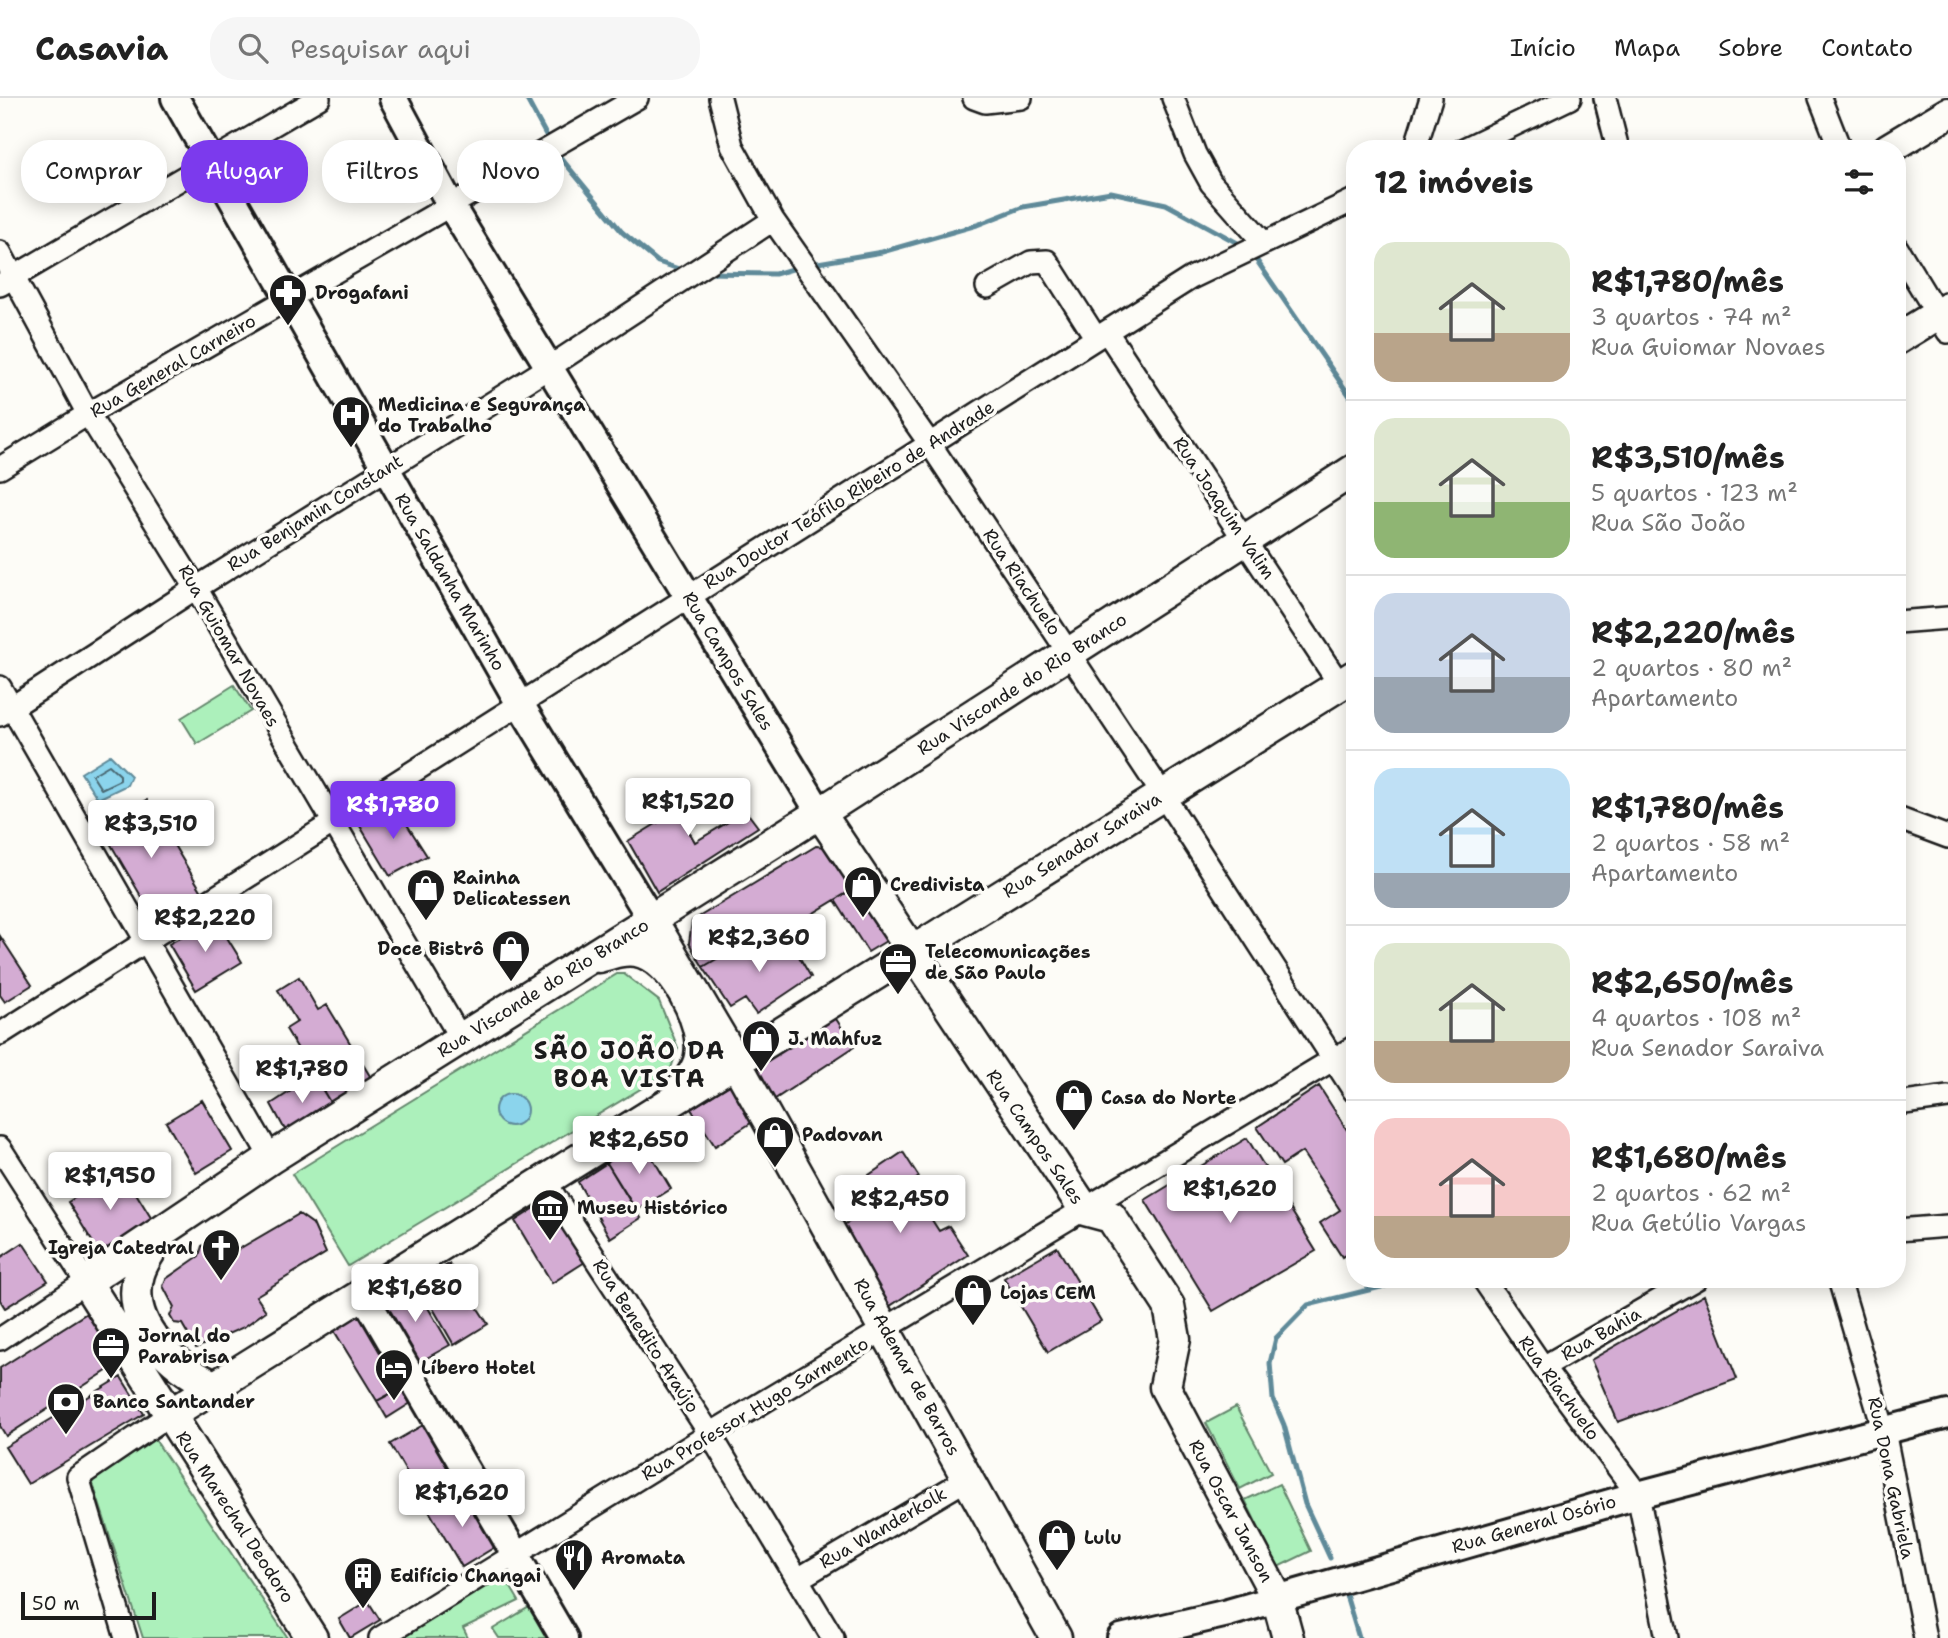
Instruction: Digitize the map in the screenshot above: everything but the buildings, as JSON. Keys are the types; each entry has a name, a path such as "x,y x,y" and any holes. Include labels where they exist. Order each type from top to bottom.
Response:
{"main road":[{"path":"1903,140 1948,113"},
{"path":"1906,335 1945,318"},
{"name":"Rua Visconde do Rio Branco","path":"93,1278 271,1157 820,813 1346,475"},
{"name":"Rua Senador Saraiva","path":"175,1411 1346,681"},
{"name":"Rua Campos Sales","path":"820,813 910,952 1085,1210"},
{"name":"Rua Saldanha Marinho","path":"651,919 735,1061"},
{"path":"585,961 622,950 639,951 666,969 690,1003 699,1028 700,1056 691,1077 674,1098"},
{"name":"Rua Ademar de Barros","path":"735,1061 1056,1638"},
{"name":"Rua Oscar Janson","path":"1085,1210 1111,1217 1169,1306 1175,1339 1165,1387 1277,1598 1288,1638"},
{"path":"164,1230 139,1274 138,1305 165,1353 180,1368 214,1386"},
{"name":"Rua Marechal Deodoro","path":"93,1278 312,1638"}],"street":[{"name":"Rua Saldanha Marinho","path":"175,98 201,140"},
{"path":"249,140 319,98"},
{"name":"Rua Campos Sales","path":"393,98 451,206 820,813"},
{"name":"Rua General Carneiro","path":"0,468 88,414 637,98"},
{"name":"Rua Riachuelo","path":"720,98 732,145 773,220 930,444 1070,653 1346,1079"},
{"path":"974,98 985,102 1021,98"},
{"path":"1173,98 1195,154 1253,248"},
{"path":"1418,140 1431,98"},
{"path":"1483,140 1570,98"},
{"path":"1605,98 1616,140"},
{"path":"1820,98 1836,140"},
{"path":"7,280 181,180"},
{"name":"Rua Saldanha Marinho","path":"236,203 288,301 520,704 651,919"},
{"name":"Rua Doutor Teófilo Ribeiro de Andrade","path":"0,1034 1191,278 1346,204"},
{"name":"Rua Benjamin Constant","path":"6,711 385,468 548,368 773,220"},
{"name":"Rua Guiomar Novaes","path":"0,252 7,280 196,588 461,1039"},
{"name":"Rua Joaquim Valim","path":"987,287 1031,262 1047,261 1346,679"},
{"path":"1906,261 1945,318"},
{"path":"1906,621 1948,618"},
{"path":"0,687 6,711 271,1157"},
{"path":"1906,821 1948,837"},
{"name":"Rua Professor Hugo Sarmento","path":"380,1638 710,1434 1346,1053"},
{"path":"1906,1103 1948,1097"},
{"name":"Rua Marechal Deodoro","path":"0,1148 93,1278"},
{"name":"Rua Benedito Araújo","path":"544,1180 710,1434 834,1638"},
{"path":"1906,1229 1948,1226"},
{"path":"0,1339 93,1278"},
{"name":"Rua Riachuelo","path":"1489,1288 1543,1367 1638,1495"},
{"name":"Rua Bahia","path":"1543,1367 1680,1288"},
{"name":"Rua Dona Gabriela","path":"1842,1288 1884,1431 1925,1638"},
{"path":"362,1292 564,1638"},
{"path":"126,1638 78,1477 175,1411"},
{"name":"Rua General Osório","path":"1121,1638 1228,1614 1638,1495 1948,1414"},
{"name":"Rua Wanderkolk","path":"798,1578 969,1478"},
{"path":"1638,1495 1667,1638"}],"green space":[{"path":"234,685 251,711 197,744 181,718"},
{"path":"617,974 624,974 659,1001 678,1048 670,1071 348,1266 292,1174"},
{"path":"1236,1407 1271,1473 1240,1489 1206,1423"},
{"path":"154,1438 288,1638 143,1638 91,1478"},
{"path":"1279,1484 1311,1551 1278,1567 1245,1500"},
{"path":"503,1574 519,1601 463,1628 468,1638 397,1638"},
{"path":"531,1606 550,1638 499,1638 493,1629"}],"water":[{"path":"110,755 131,776 127,785 98,799 81,773"},
{"path":"511,1094 522,1099 527,1110 522,1121 511,1126 500,1121 495,1110 500,1099"}],"waterway":[{"path":"526,98 549,140"},
{"path":"564,162 622,232 658,262 685,271"},
{"path":"812,264 882,252 977,225 1023,207 1111,192 1166,204 1243,246"},
{"path":"1253,255 1346,390"},
{"path":"705,273 775,274 799,267"},
{"path":"1330,1558 1305,1504 1284,1425 1273,1399 1270,1363 1276,1338 1308,1305 1377,1288"},
{"path":"1346,1595 1359,1638"}],"place":[{"name":"Drogafani","path":"288,327"},
{"name":"Medicina e Segurança do Trabalho","path":"351,449"},
{"name":"Credivista","path":"863,919"},
{"name":"Rainha Delicatessen","path":"426,922"},
{"name":"Doce Bistrô","path":"511,983"},
{"name":"Telecomunicações de São Paulo","path":"898,996"},
{"name":"J. Mahfuz","path":"761,1073"},
{"name":"Casa do Norte","path":"1074,1132"},
{"name":"Padovan","path":"775,1169"},
{"name":"Museu Histórico","path":"550,1242"},
{"name":"Igreja Catedral","path":"221,1282"},
{"name":"Lojas CEM","path":"973,1327"},
{"name":"Jornal do Parabrisa","path":"111,1380"},
{"name":"Líbero Hotel","path":"394,1402"},
{"name":"Banco Santander","path":"66,1436"},
{"name":"Lulu","path":"1057,1572"},
{"name":"Aromata","path":"574,1592"},
{"name":"Edifício Changai","path":"363,1610"}],"district":[{"name":"SÃO JOÃO DA BOA VISTA","path":"630,1065"}]}
